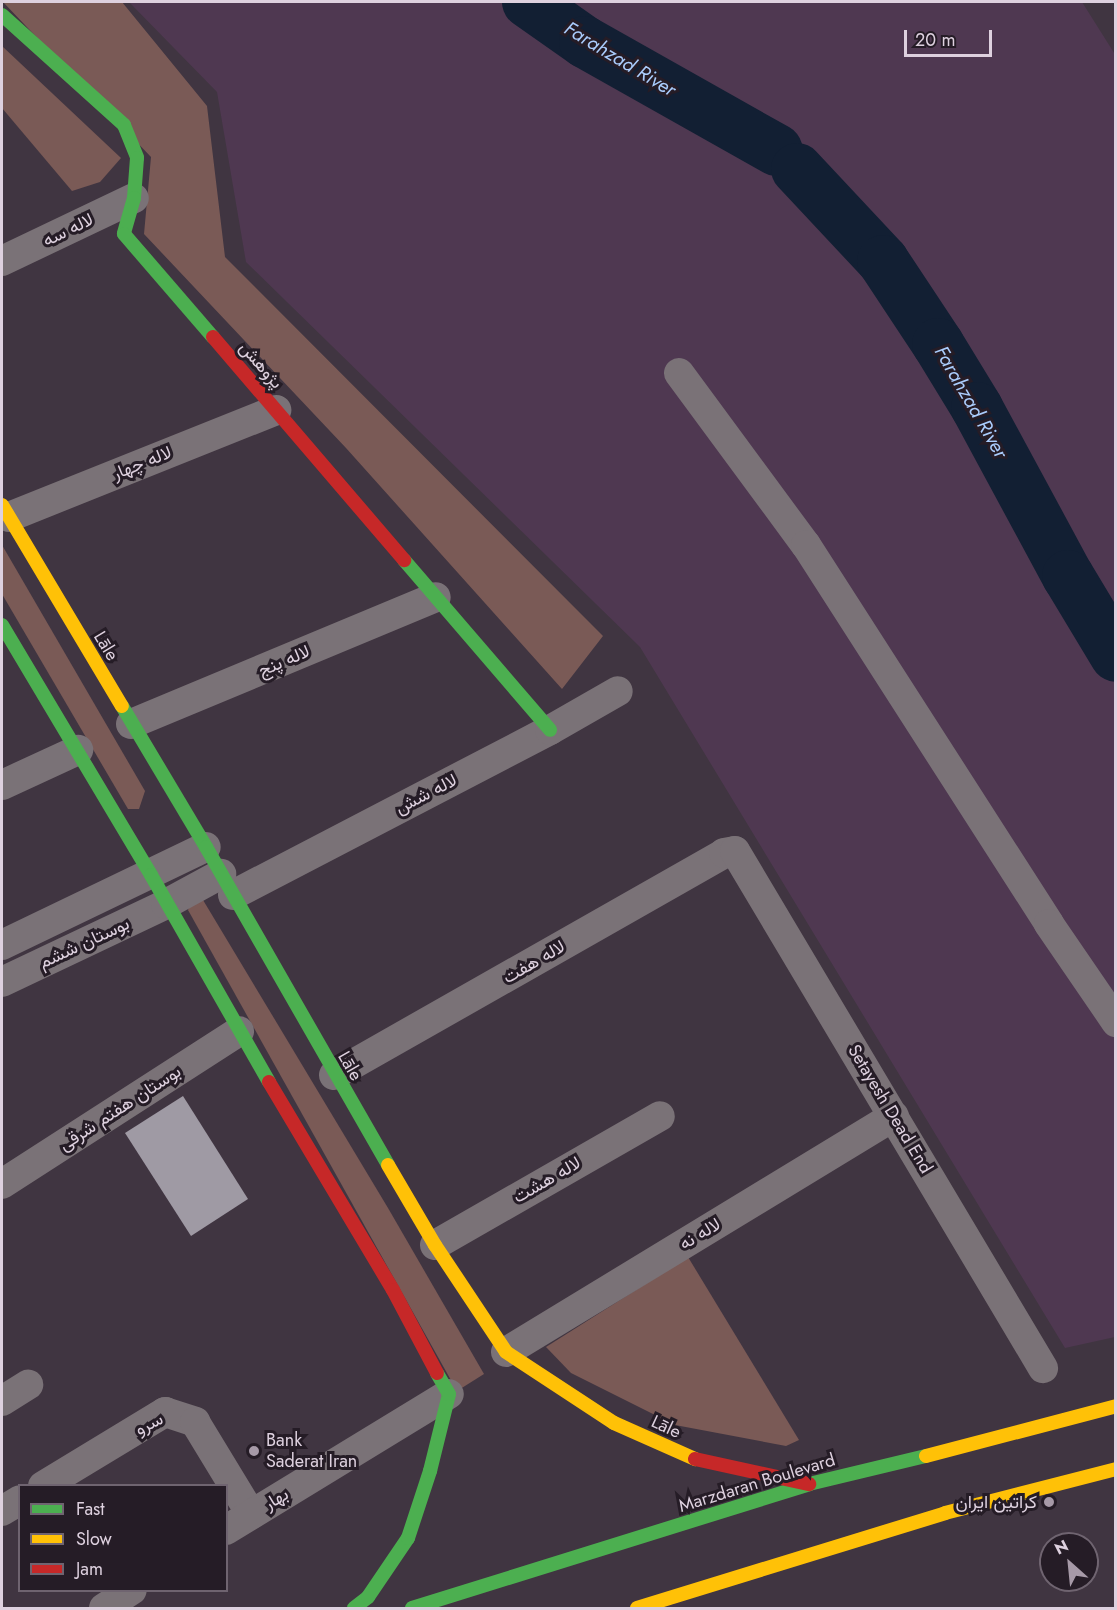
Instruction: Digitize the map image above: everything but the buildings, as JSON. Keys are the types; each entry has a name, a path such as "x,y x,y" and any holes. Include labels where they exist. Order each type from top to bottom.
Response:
{"main road":[{"name":"پژوهش","path":"2,15 124,126 137,158 134,198 124,234 550,730"},
{"name":"Lāle","path":"5,511 206,847 334,1075 435,1245 506,1352 614,1422 700,1462 809,1484"},
{"path":"2,625 78,750 239,1031 393,1290 449,1394 430,1471 408,1538 368,1597 354,1608"},
{"name":"Marzdaran Boulevard","path":"412,1608 809,1484 931,1455 1116,1406"},
{"path":"637,1608 945,1513 1116,1469"}],"street":[{"name":"لاله سه","path":"2,261 134,198"},
{"path":"679,373 806,545 1042,914 1116,1022"},
{"name":"لاله چهار","path":"5,511 276,410"},
{"name":"لاله پنج","path":"131,724 436,597"},
{"name":"لاله شش","path":"166,904 227,884 550,730 618,692"},
{"path":"2,785 78,750"},
{"name":"بوستان ششم","path":"2,945 206,847"},
{"name":"لاله هفت","path":"334,1075 714,859 735,851"},
{"name":"Setayesh Dead End","path":"735,851 1042,1368"},
{"name":"بوستان ششم","path":"2,982 166,904"},
{"name":"بوستان هفتم شرقی","path":"2,1184 239,1031"},
{"name":"لاله هشت","path":"435,1245 660,1116"},
{"name":"لاله نه","path":"506,1352 894,1116"},
{"path":"2,1401 28,1385"},
{"name":"بهار","path":"239,1522 449,1394"},
{"name":"سرو","path":"45,1484 165,1412 195,1422 222,1484"},
{"name":"سرو","path":"228,1497 239,1522"},
{"path":"2,1511 18,1501"},
{"path":"104,1608 129,1592"}],"shaded area":[{"path":"3,2 122,2 207,106 225,257 603,636 562,689 346,448 144,234 151,157"},
{"path":"129,2 1082,2 1116,56 1115,1337 1065,1348 640,647 246,262 217,92"},
{"path":"2,46 121,158 100,182 72,191 2,108"},
{"path":"2,545 145,791 139,809 128,809 2,594"},
{"path":"200,895 388,1208 484,1374 457,1391 188,910 193,896"},
{"path":"688,1257 799,1440 786,1446 675,1425 571,1373 546,1347"}],"waterway":[{"name":"Farahzad River","path":"528,2 585,42 777,150"},
{"name":"Farahzad River","path":"797,169 883,261 938,344 977,408 1068,576 1116,656"}],"traffic: fast":[{"path":"2,15 124,125 137,158 134,198 124,234 213,337"},
{"path":"404,560 550,730"},
{"path":"2,625 151,875 269,1082"},
{"path":"122,706 206,847 388,1165"},
{"path":"354,1608 368,1597 408,1538 430,1471 449,1394 437,1373"},
{"path":"412,1608 809,1484 926,1456"}],"traffic: slow":[{"path":"2,505 122,706"},
{"path":"388,1165 435,1245 506,1352 614,1423 695,1459"},
{"path":"926,1456 1116,1406"},
{"path":"637,1608 945,1513 1116,1469"}],"traffic: jam":[{"path":"213,337 404,560"},
{"path":"269,1082 393,1290 437,1373"},
{"path":"695,1459 809,1484"}],"place":[{"name":"Bank Saderat Iran","path":"254,1451"},
{"name":"کراتین ایران","path":"1049,1502"}]}
